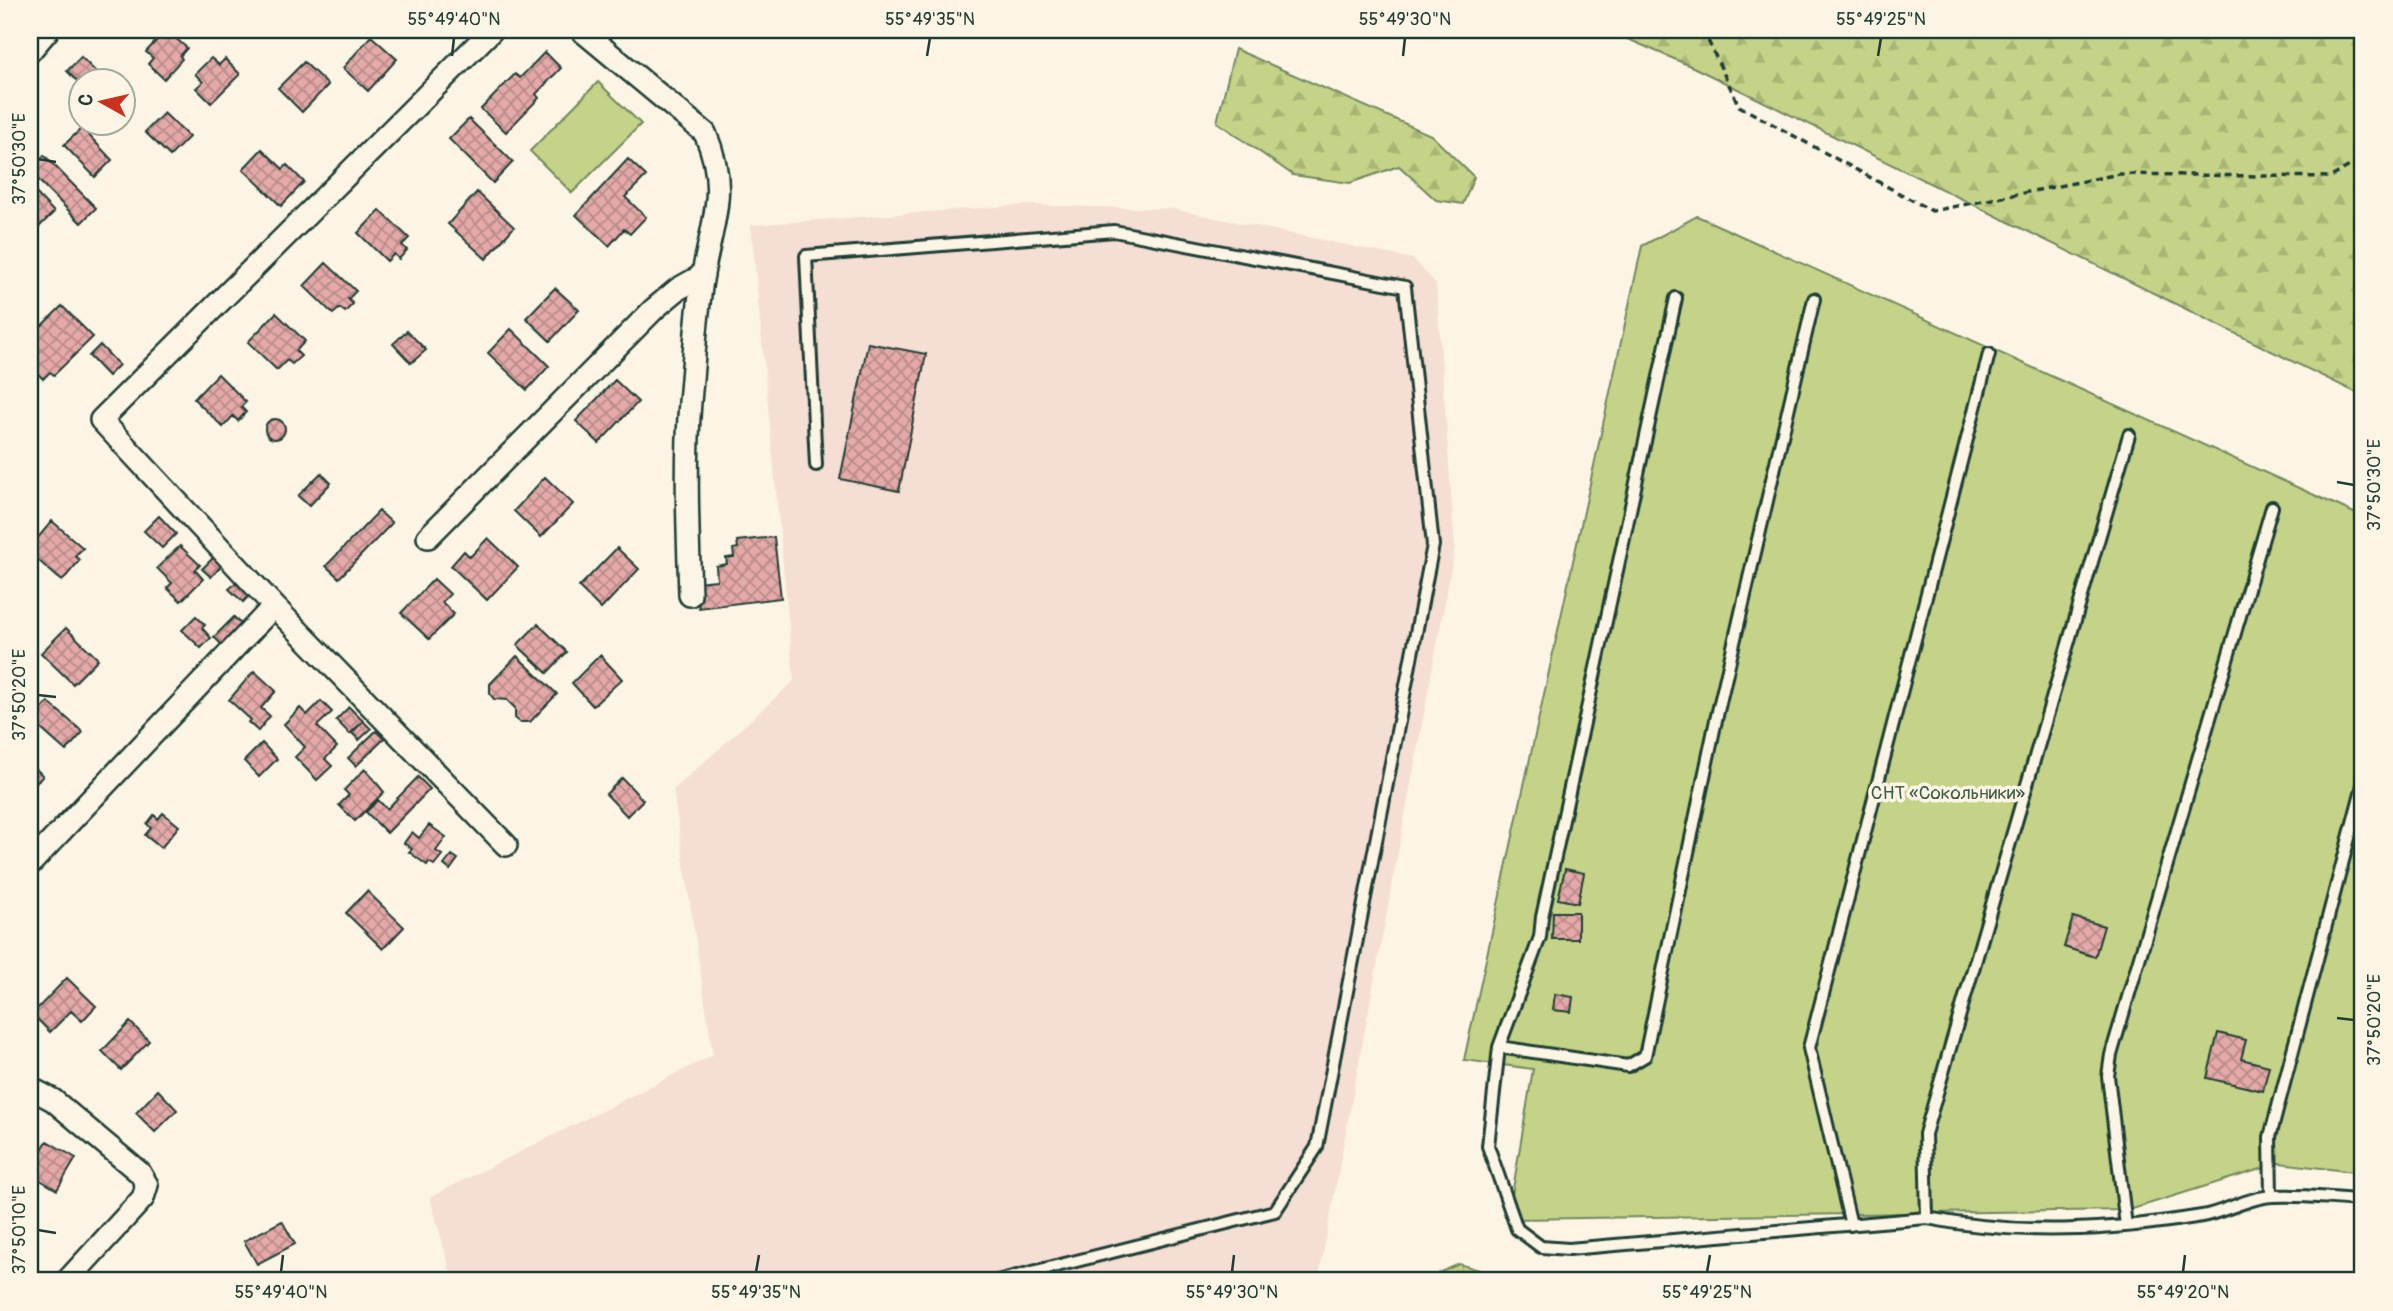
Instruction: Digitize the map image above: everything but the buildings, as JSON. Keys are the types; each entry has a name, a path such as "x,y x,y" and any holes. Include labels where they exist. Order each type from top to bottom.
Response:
{"street":[{"path":"30,51 48,30"},
{"path":"492,30 101,420 274,606 506,845"},
{"path":"581,30 705,133 715,155 719,180 714,228 703,275 690,405 687,501 690,595"},
{"path":"428,537 654,309 678,289 703,275"},
{"path":"30,864 274,606"},
{"path":"30,1088 52,1100 141,1173 147,1185 143,1198 67,1281"}],"lane":[{"path":"816,465 806,256 1114,231 1405,287 1433,545 1317,1147 1275,1211 997,1281"},
{"path":"1676,298 1540,937 1499,1047 1488,1146 1517,1229 1541,1247 1569,1249 1927,1218 1966,1226 2036,1231 2126,1226 2205,1216 2271,1196 2363,1200"},
{"path":"1499,1047 1628,1066 1645,1056 1716,720 1814,299"},
{"path":"1851,1225 1810,1048 1989,354"},
{"path":"1927,1218 1925,1134 2129,435"},
{"path":"2126,1226 2108,1076 2111,1055 2272,507"},
{"path":"2271,1196 2270,1137 2363,785"}],"path":[{"path":"1703,30 1739,106 1933,211 2119,174 2331,177 2363,158"}],"shaded area":[{"path":"1023,205 1173,209 1413,259 1436,284 1455,548 1318,1281 453,1281 430,1197 713,1055 673,790 794,681 751,225"}],"green space":[{"path":"1607,30 2363,30 2363,396 1695,68"},
{"path":"1235,49 1431,135 1474,177 1463,204 1436,200 1399,166 1350,183 1293,175 1217,122"},
{"path":"598,82 641,124 572,193 530,151"},
{"name":"СНТ «Сокольники»","path":"1697,216 2363,517 2363,1173 2280,1163 2129,1210 1508,1219 1533,1069 1464,1060 1642,246"},
{"path":"1459,1264 1479,1270 1495,1281 1436,1281 1439,1273"}]}
